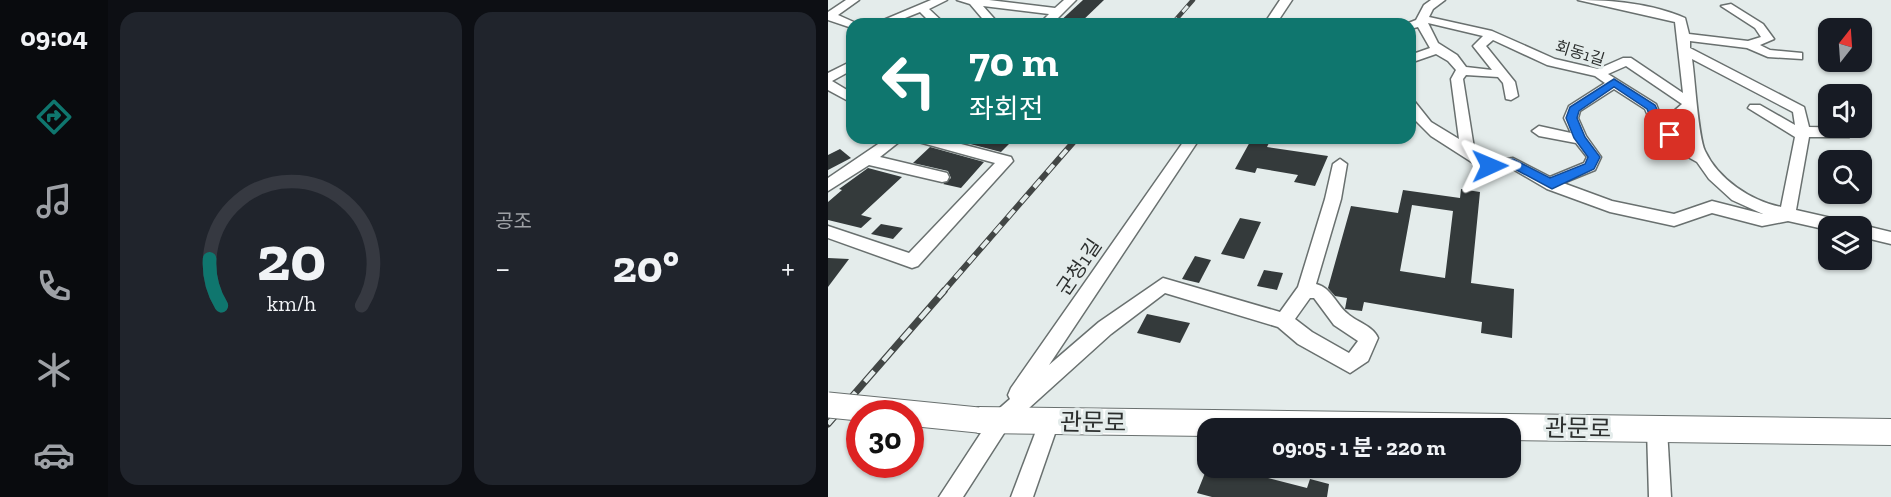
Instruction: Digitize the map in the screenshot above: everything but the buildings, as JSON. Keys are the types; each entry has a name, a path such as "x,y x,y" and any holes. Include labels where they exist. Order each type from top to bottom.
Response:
{"main road":[{"name":"관문로","path":"828,405 989,420 1049,422 1891,432"}],"street":[{"path":"829,17 853,0"},
{"path":"896,18 941,0"},
{"path":"1052,18 1070,0"},
{"path":"1274,18 1286,0"},
{"path":"1439,0 1428,7 1418,22 1428,31 1429,40 1437,50 1455,57 1462,70"},
{"path":"1584,0 1669,15 1681,20 1697,150 1702,158 1714,175 1737,196 1772,211 1818,222"},
{"path":"971,1 1058,12"},
{"path":"971,1 987,18"},
{"path":"1684,44 1749,45 1768,39 1759,26 1727,6"},
{"path":"922,8 933,18"},
{"path":"829,17 846,23"},
{"name":"회동1길","path":"1418,22 1491,35 1551,62 1599,73 1652,107 1656,118 1684,149 1702,158"},
{"path":"1491,35 1479,46 1509,82 1511,96"},
{"path":"1684,44 1799,110 1803,133 1786,215"},
{"path":"1749,45 1768,53 1798,56"},
{"path":"1416,57 1437,50"},
{"path":"1599,73 1627,61 1691,104"},
{"path":"1462,70 1483,74 1500,73"},
{"path":"1462,70 1457,79 1467,149"},
{"path":"828,78 846,71"},
{"path":"1552,185 1556,180 1590,166 1594,157 1580,138 1571,118 1574,109 1614,82"},
{"path":"828,84 846,95"},
{"path":"1656,118 1678,115 1691,104"},
{"path":"1755,108 1803,133 1818,133"},
{"path":"1416,116 1430,130 1467,149 1490,166 1513,163 1552,185 1610,206 1674,220 1712,207 1762,220 1786,215"},
{"path":"1539,131 1566,138 1580,138"},
{"path":"828,186 888,144"},
{"path":"828,232 912,261 1006,161 942,144"},
{"name":"군청1길","path":"989,420 1188,144"},
{"path":"867,159 942,177"},
{"path":"1284,321 1306,290 1333,199 1340,164"},
{"path":"1872,233 1891,238"},
{"path":"950,497 989,420 1163,285 1284,321 1305,338 1350,364 1361,355 1369,339 1360,330 1340,319 1319,292 1306,290"},
{"path":"1022,497 1049,422"},
{"path":"1657,429 1660,497"}],"railway":[{"path":"1177,18 1193,0"},
{"path":"942,293 1072,144"},
{"path":"828,424 944,291"}],"route":[{"path":"1490,166 1513,163 1552,185 1556,180 1590,166 1594,157 1580,138 1571,118 1574,109 1614,82 1652,107 1657,122 1670,135"}]}
